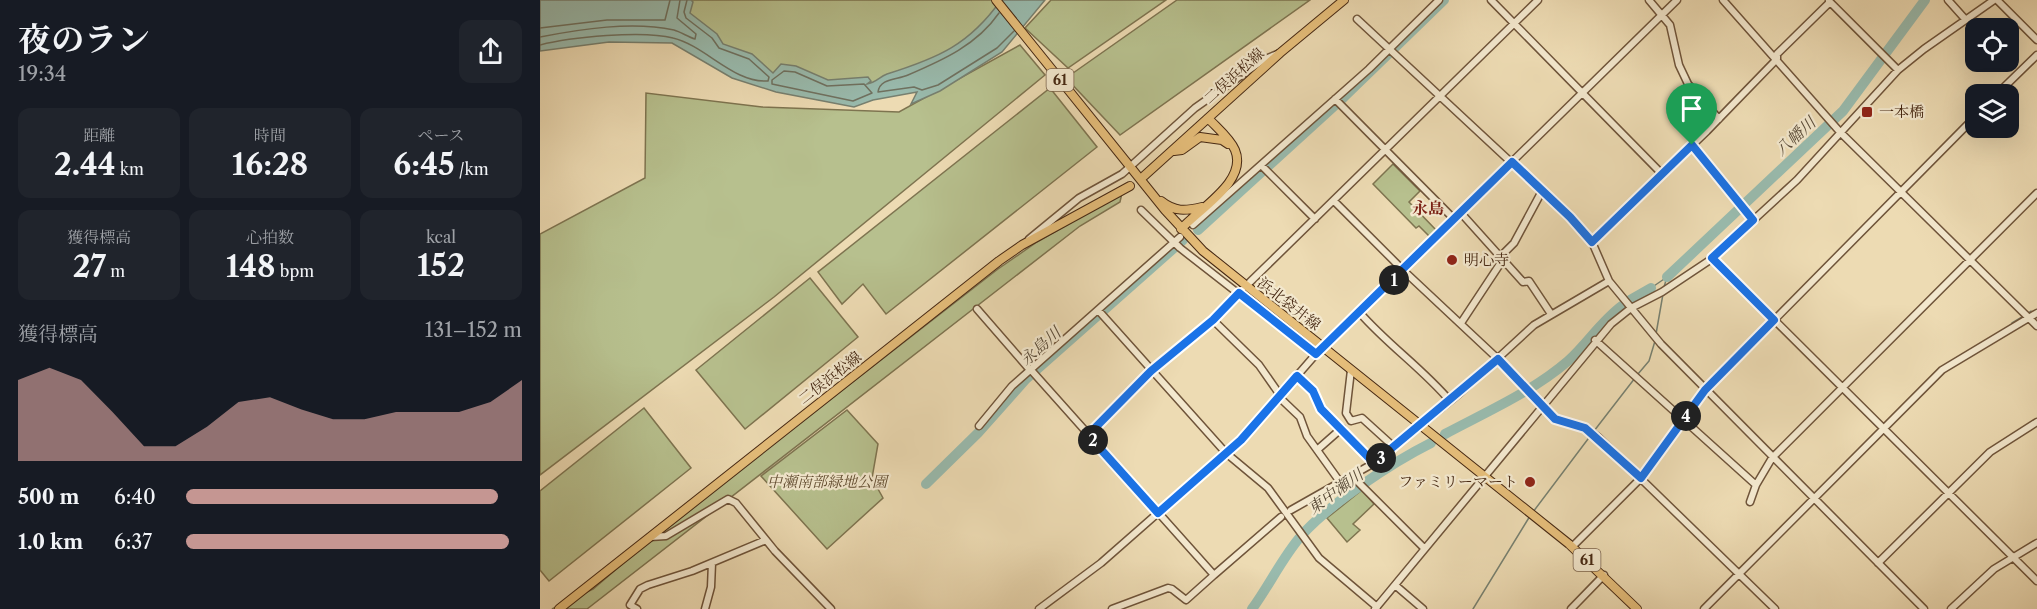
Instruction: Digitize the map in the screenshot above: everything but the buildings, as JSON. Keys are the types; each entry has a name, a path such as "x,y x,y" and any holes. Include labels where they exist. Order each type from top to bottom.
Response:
{"main road":[{"name":"浜北袋井線","path":"996,0 1147,187 1177,237 1227,272 1527,510 1604,575 1636,609"},
{"name":"二俣浜松線","path":"1144,176 1280,53 1344,0"},
{"path":"1177,237 1202,207 1228,186 1236,175 1238,159 1234,148 1208,118"},
{"path":"1173,151 1182,150 1200,137 1222,140 1234,148"},
{"name":"二俣浜松線","path":"560,609 1022,245 1130,186"},
{"path":"1147,187 1174,210 1183,211 1202,207"}],"street":[{"path":"1193,225 1337,101 1439,0"},
{"path":"1491,0 1662,174"},
{"path":"1250,282 1538,0"},
{"path":"1649,0 1670,25 1679,65 1688,84 1719,119"},
{"path":"1039,609 1101,563 1226,453 1316,354 1404,271 1677,0"},
{"path":"1723,0 1838,129 2037,326"},
{"path":"1099,312 1226,453 1259,477 1319,558 1376,608 1595,340 1631,308 1665,291 1712,258 1797,180 1838,129 1898,70 1923,48 1965,19 1948,0"},
{"path":"1967,18 1996,0 2037,40"},
{"path":"1592,242 1719,119 1829,1 1898,70"},
{"path":"1357,19 1570,217 1592,242 1609,281 1658,340 1772,458 1924,609"},
{"path":"1022,245 1195,108 1263,60 1280,53"},
{"path":"2007,84 2037,54"},
{"path":"1337,101 1454,219"},
{"path":"1572,547 1641,478 1705,390 1965,127"},
{"path":"1692,145 1753,220"},
{"path":"1263,166 1316,219"},
{"path":"1461,323 1501,259 1514,243 1542,191"},
{"path":"1750,502 1756,485 1772,458 1844,389 2037,193"},
{"path":"1334,201 1404,271 1498,359 1555,419 1593,433 1775,609"},
{"path":"1141,210 1177,237 1180,248 1240,292 1316,354"},
{"path":"1461,213 1523,282 1529,281 1551,314"},
{"path":"979,426 1012,386 1099,312 1177,237"},
{"path":"1712,258 2037,581"},
{"path":"1291,510 1374,463 1450,401 1534,325 1609,281"},
{"path":"1088,435 1151,371 1213,320 1240,292"},
{"path":"977,309 1214,575"},
{"path":"1360,313 1404,358 1434,381 1450,401"},
{"path":"1704,609 1950,364 2037,313"},
{"path":"1213,320 1253,358 1280,396 1300,417 1307,436 1340,482"},
{"path":"1595,340 1682,421 1756,485"},
{"path":"1351,370 1346,413 1351,422 1362,418 1394,447"},
{"path":"1297,376 1313,391 1321,409 1374,463"},
{"path":"1878,563 1990,452 2037,422"},
{"path":"1317,450 1342,428"},
{"path":"1352,476 1424,548"},
{"path":"650,537 666,536 728,499 736,504 766,540 831,609"},
{"path":"1112,609 1168,588 1186,600 1281,517"},
{"path":"637,609 630,605 640,589 712,563 766,540"},
{"path":"1951,609 1980,580 2037,543"},
{"path":"705,609 711,587 712,563"},
{"path":"1571,609 1604,575"},
{"path":"1395,585 1423,609"}],"green space":[{"path":"672,0 1019,0 958,55 876,83 777,79 702,34"},
{"path":"1051,0 1166,0 1068,68 1025,28"},
{"path":"1177,0 1310,0 1120,135 1066,78"},
{"path":"1020,45 1045,75 774,297 540,475 540,234 645,178 646,93 762,107 899,112"},
{"path":"1050,88 1097,147 886,314 863,284 842,304 818,272"},
{"path":"1393,164 1420,191 1409,202 1437,231 1430,237 1419,226 1416,228 1373,184"},
{"path":"1122,193 1120,202 1080,226 587,609 552,609 593,589 661,531 998,269 1037,242"},
{"path":"810,278 858,337 745,429 696,370"},
{"path":"644,408 691,468 549,581 540,570 540,491"},
{"name":"中瀬南部緑地公園","path":"847,410 878,444 872,478 883,498 827,549 761,476"},
{"path":"1362,490 1374,504 1353,524 1360,530 1347,542 1327,518"}],"water":[{"path":"540,0 691,0 693,2 690,13 717,34 723,44 752,54 773,73 781,64 796,66 828,80 868,77 871,81 867,84 951,48 977,28 1001,0 1045,0 1002,52 940,91 911,104 917,92 873,100 854,107 776,92 732,78 672,43 609,42 540,51"}],"waterway":[{"name":"永島川","path":"1198,230 1344,97 1444,0"},
{"name":"八幡川","path":"1667,277 1843,111 1925,0"},
{"name":"永島川","path":"926,484 978,433 1026,379 1183,240"},
{"path":"1651,288 1667,277 1664,287"},
{"name":"東中瀬川","path":"1630,300 1651,288"},
{"path":"1656,334 1663,294"},
{"name":"東中瀬川","path":"1445,434 1508,401 1554,372 1568,361 1623,305"},
{"path":"2012,323 2022,317"},
{"path":"1638,374 1649,361 1655,341"},
{"path":"1594,431 1635,378"},
{"path":"1533,512 1591,435"},
{"name":"東中瀬川","path":"1252,609 1288,553 1313,524 1362,485 1431,443"},
{"path":"1473,609 1530,516"}],"place":[{"name":"一本橋","path":"1867,112"},
{"name":"明心寺","path":"1452,260"},
{"name":"ファミリーマート","path":"1530,482"}],"district":[{"name":"永島","path":"1428,208"}],"route":[{"path":"1692,145 1753,220 1712,258 1774,320 1705,390 1641,478 1598,437 1585,428 1555,419 1498,359 1421,426 1374,463 1321,409 1313,391 1297,376 1241,440 1158,513 1088,435 1151,371 1213,320 1239,293 1316,354 1433,242 1512,162 1570,217 1592,242 1692,145"}]}
